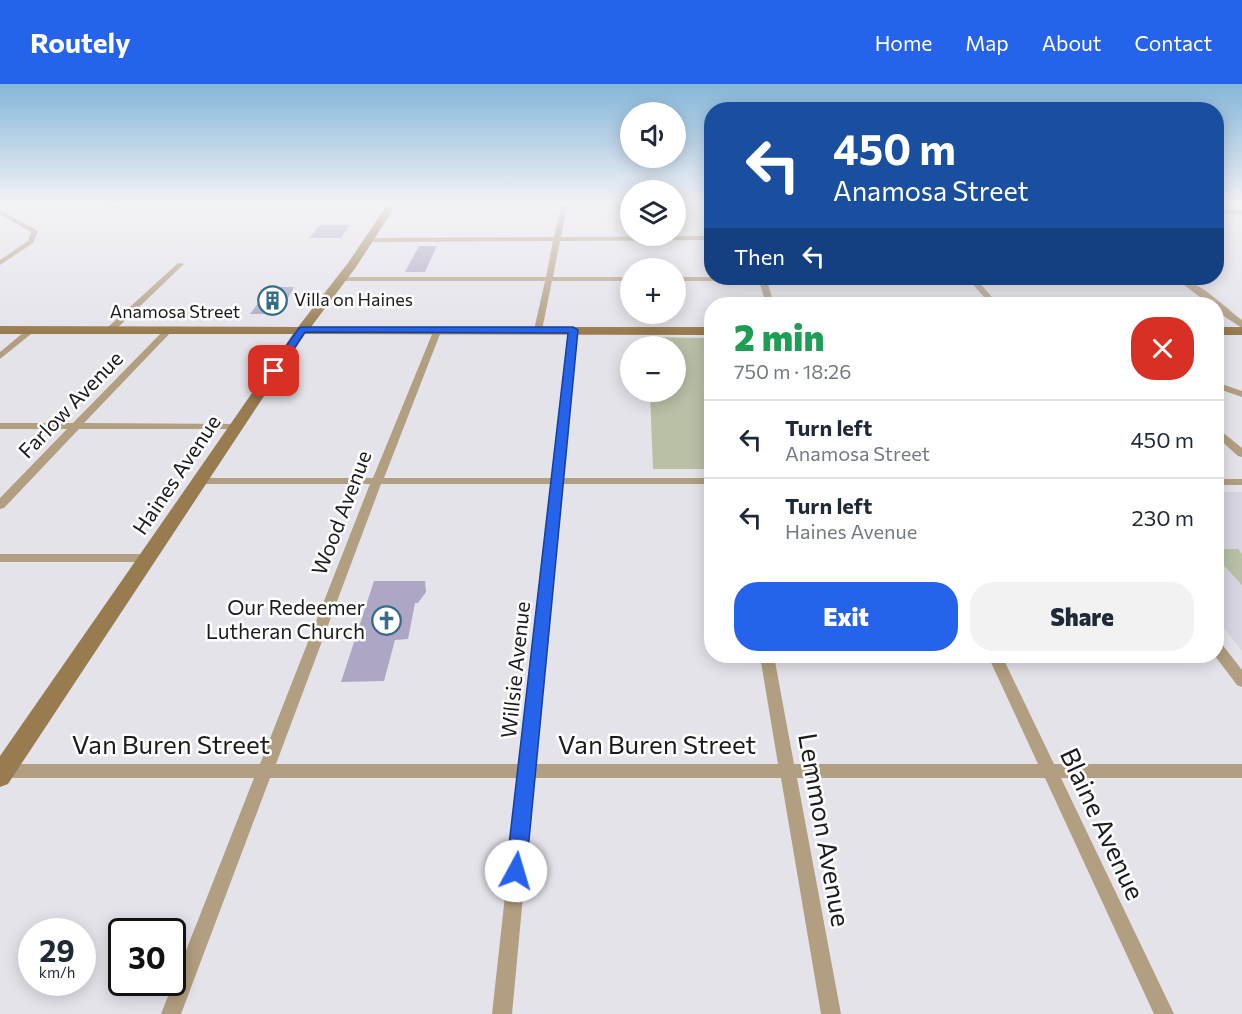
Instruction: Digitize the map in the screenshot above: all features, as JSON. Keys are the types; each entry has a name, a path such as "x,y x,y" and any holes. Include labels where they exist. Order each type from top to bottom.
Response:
{"main road":[{"name":"Haines Avenue","path":"1,772 302,330 365,245"},
{"name":"Anamosa Street","path":"0,330 704,331"},
{"path":"1224,331 1242,331"}],"street":[{"path":"0,263 25,245"},
{"path":"538,330 556,245"},
{"path":"110,330 180,264"},
{"path":"341,279 620,279"},
{"path":"686,279 704,279"},
{"path":"977,285 988,297"},
{"path":"1190,285 1206,297"},
{"path":"1224,311 1242,325"},
{"name":"Wood Avenue","path":"171,1014 438,329"},
{"path":"0,356 32,330"},
{"name":"Farlow Avenue","path":"0,505 168,330"},
{"name":"Willsie Avenue","path":"501,1014 573,330"},
{"path":"1224,388 1242,394"},
{"path":"0,426 238,427"},
{"path":"1224,437 1242,454"},
{"path":"201,481 704,481"},
{"path":"1224,482 1242,482"},
{"path":"0,558 148,558"},
{"path":"1224,657 1242,681"},
{"name":"Lemmon Avenue","path":"768,663 831,1014"},
{"name":"Blaine Avenue","path":"998,663 1164,1014"},
{"name":"Van Buren Street","path":"1,772 1242,771"}],"shaded area":[{"path":"1224,492 1242,492 1242,651 1224,628"}],"green space":[{"path":"686,338 704,338 704,469 653,469 650,402 686,402"},
{"path":"1224,549 1238,549 1242,554 1242,585 1224,566"}],"building":[{"path":"419,246 437,246 425,272 405,272"},
{"name":"Villa on Haines","path":"271,287 294,287 275,314 250,314"},
{"name":"Our Redeemer Lutheran Church","path":"374,581 425,581 426,592 418,603 415,603 408,639 395,640 384,681 341,682"}],"place":[{"name":"Villa on Haines","path":"273,300"},
{"name":"Our Redeemer Lutheran Church","path":"386,620"}],"route":[{"path":"274,371 302,330 573,330 516,871"}]}
